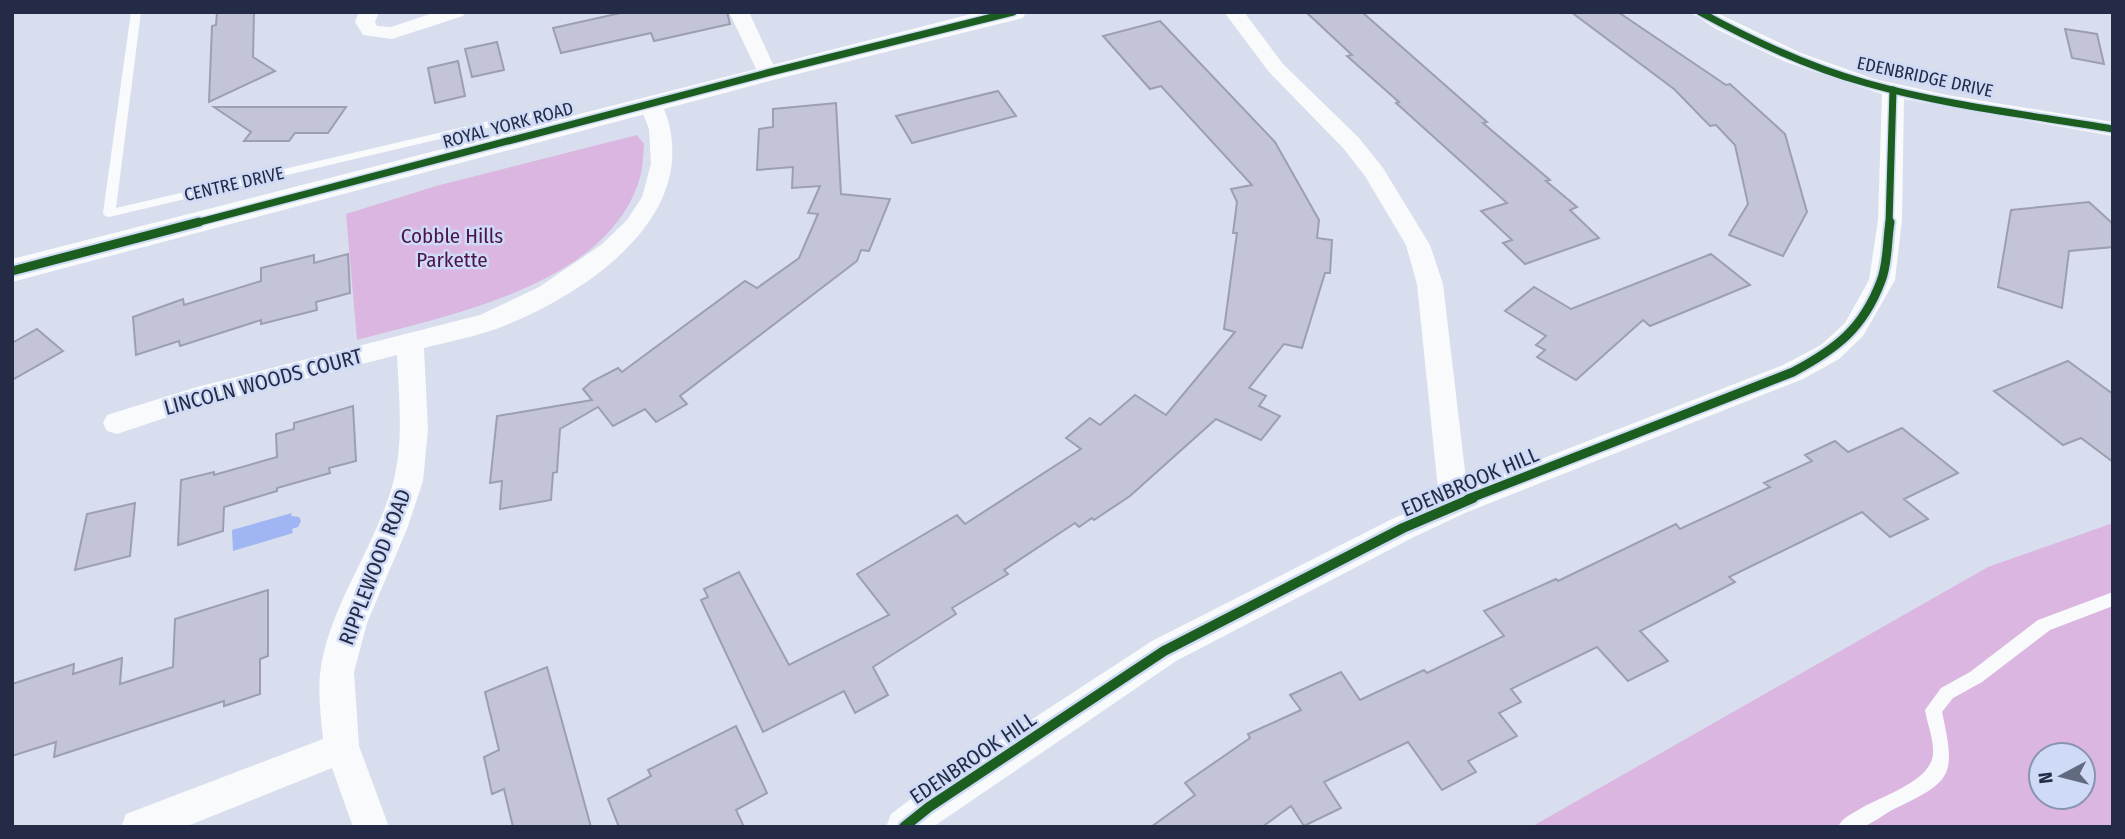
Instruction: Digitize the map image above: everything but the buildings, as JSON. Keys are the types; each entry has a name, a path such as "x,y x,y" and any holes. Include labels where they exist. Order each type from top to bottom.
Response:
{"main road":[{"name":"ROYAL YORK ROAD","path":"12,271 650,103 1013,12"}],"street":[{"path":"369,12 365,22 370,32 392,33 456,12"},
{"path":"739,12 766,73"},
{"path":"1234,12 1276,68 1351,144 1375,173 1418,245 1430,284 1450,442 1454,505"},
{"name":"EDENBRIDGE DRIVE","path":"1700,12 1744,37 1800,61 1893,90 2113,129"},
{"name":"EDENBROOK HILL","path":"904,827 929,807 1164,651 1403,528 1454,505 1793,372 1830,352 1854,329 1882,280 1890,220 1893,90"},
{"name":"LINCOLN WOODS COURT","path":"117,424 197,397 486,322 525,306 565,284 623,239 643,216 657,189 661,166 660,130 650,103"},
{"name":"RIPPLEWOOD ROAD","path":"371,827 368,808 342,748 337,673 355,609 389,534 408,482 416,429 410,342"},
{"path":"139,827 342,748"}],"lane":[{"name":"CENTRE DRIVE","path":"136,12 109,213 537,113 544,131"},
{"path":"1847,827 1877,808 1925,785 1937,772 1942,754 1933,710 1947,693 1976,677 2044,625 2113,598"}],"green space":[{"name":"Cobble Hills Parkette","path":"637,135 644,144 639,181 621,217 594,247 559,271 520,290 478,306 357,340 346,214 436,186"},
{"path":"2113,523 2113,827 1531,827 1988,567"}],"water":[{"path":"292,513 291,516 299,517 301,521 298,527 292,529 293,533 233,551 232,530"}],"cycle path":[{"path":"12,271 767,73 1013,12"},
{"path":"1700,12 1794,58 1842,76 1947,101 2113,129"},
{"path":"904,827 929,807 1164,651 1403,528 1454,505 1793,372 1830,352 1854,329 1882,280 1890,220 1893,90"}]}
